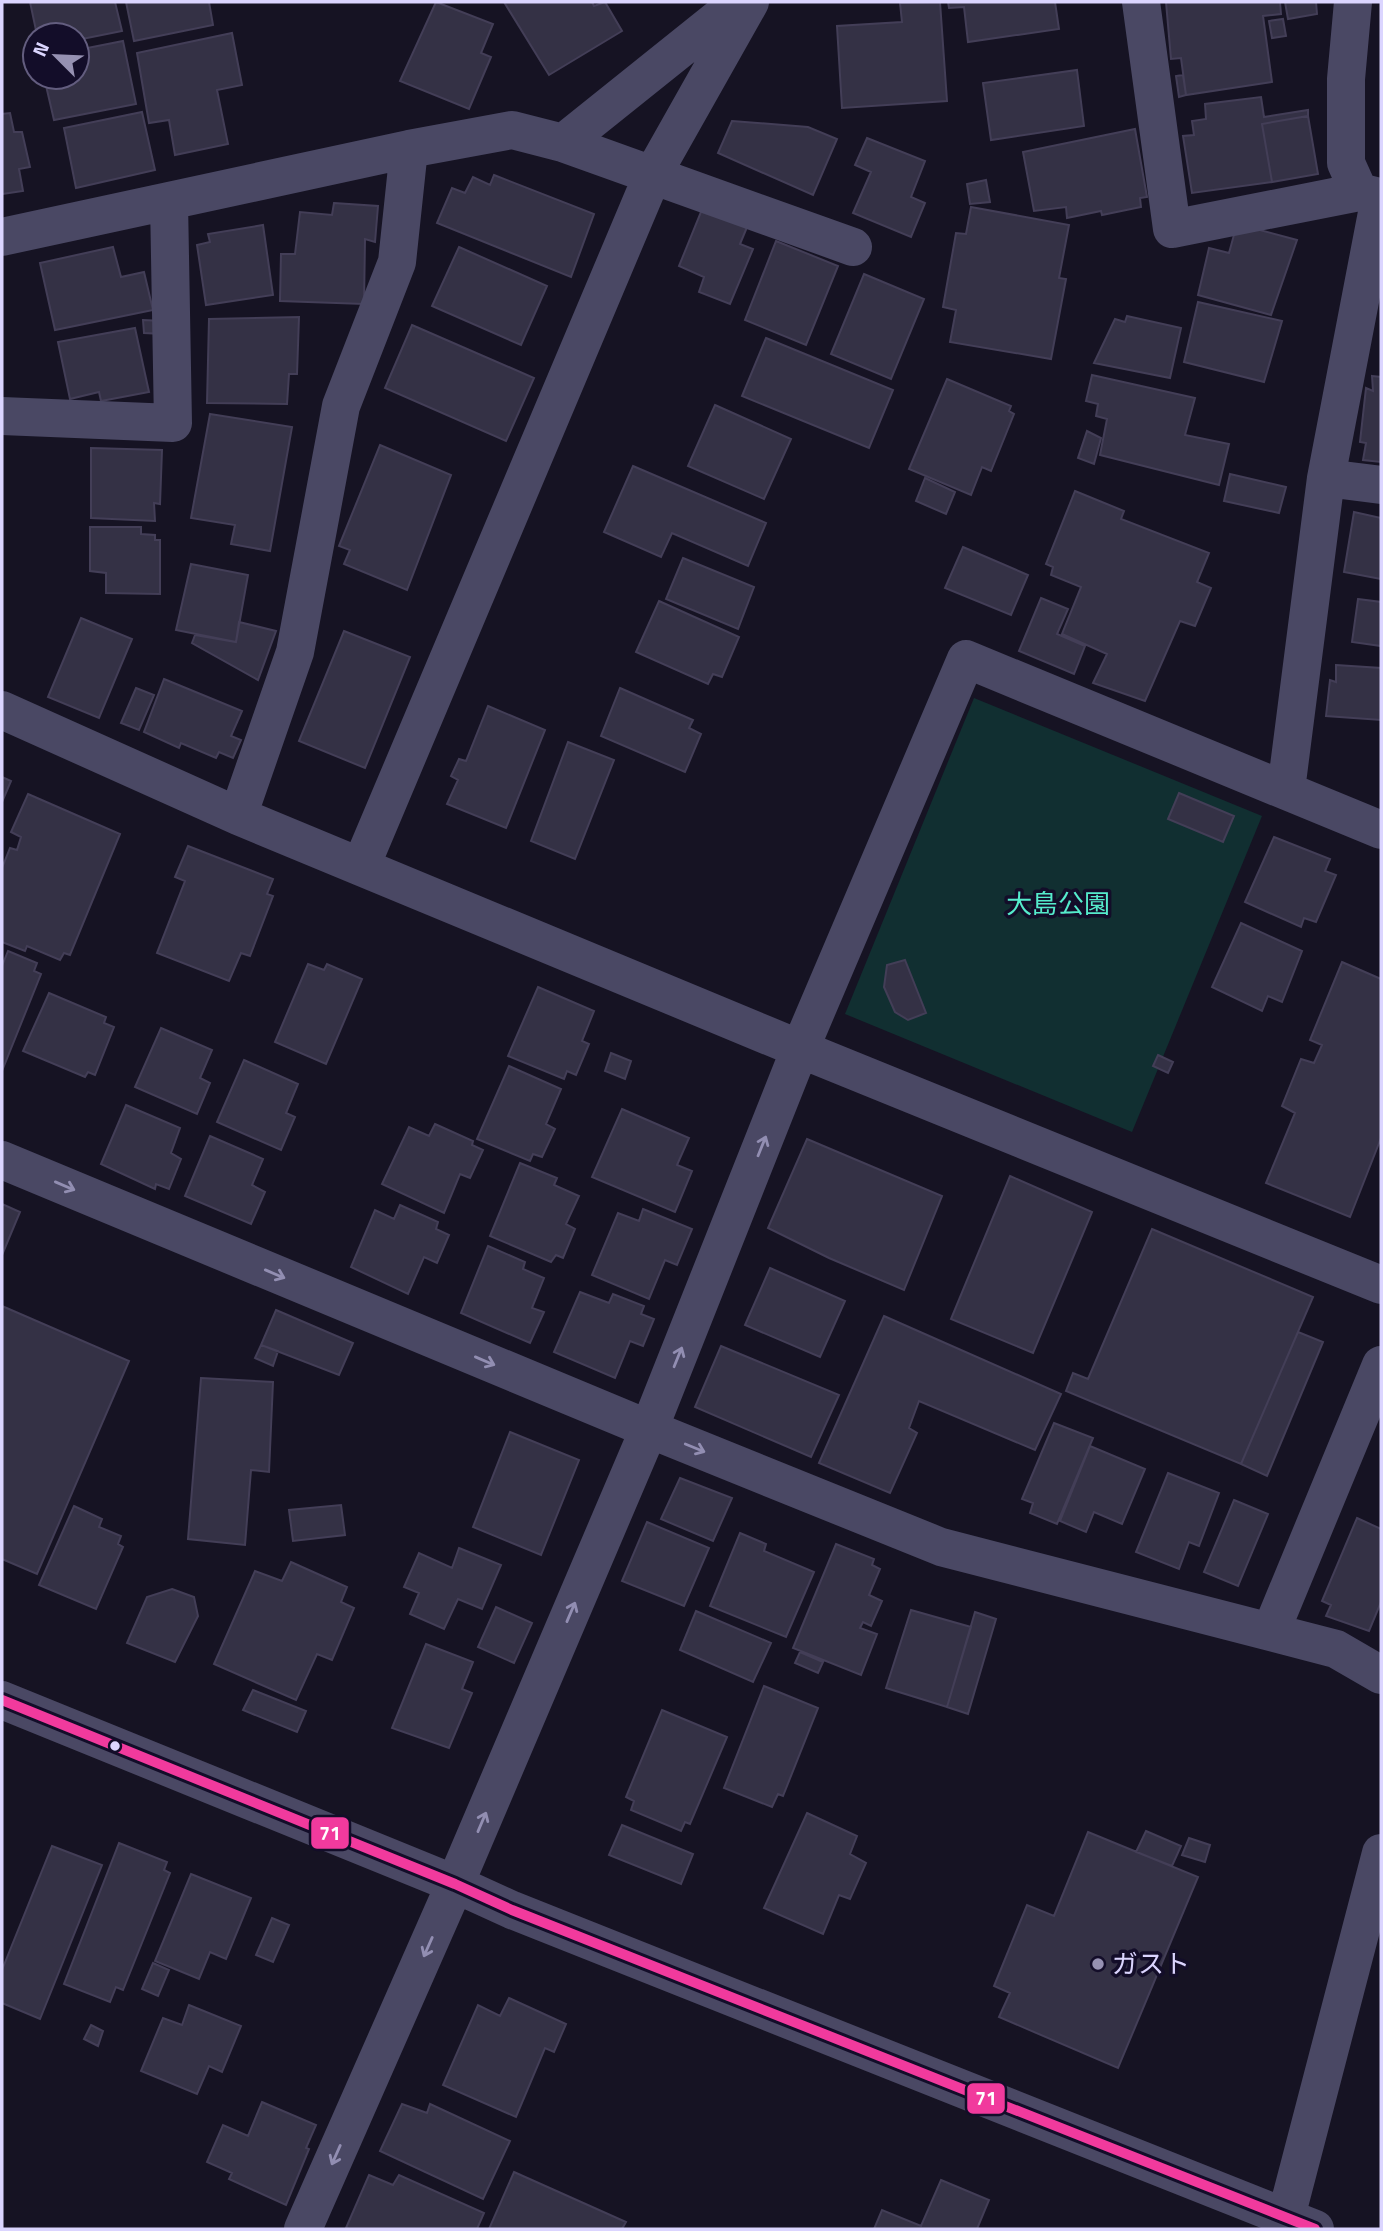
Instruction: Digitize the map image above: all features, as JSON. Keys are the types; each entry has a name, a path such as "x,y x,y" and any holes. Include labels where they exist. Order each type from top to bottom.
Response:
{"street":[{"path":"563,143 739,2"},
{"path":"361,866 653,174 750,2"},
{"path":"1141,2 1172,229 1373,195"},
{"path":"1286,790 1326,478 1373,195 1346,163 1346,79 1353,2"},
{"path":"2,237 409,149 512,130 563,143 853,247"},
{"path":"238,816 295,652 341,406 397,262 409,149"},
{"path":"2,416 173,422 169,201"},
{"path":"1326,478 1381,485"},
{"path":"303,2229 455,1884 649,1429 800,1049 966,659 1381,830"},
{"path":"2,709 238,816 800,1049 1381,1284"},
{"path":"2,1160 649,1429 941,1547 1336,1649 1381,1675"},
{"path":"1271,1631 1381,1365"},
{"path":"2,1700 455,1884 512,1910 1300,2223 1381,1853"}],"green space":[{"name":"大島公園","path":"974,698 1262,816 1132,1132 845,1014"}],"building":[{"path":"30,2 115,2 122,31 91,37 91,21 34,21"},
{"path":"126,2 209,2 213,25 134,41"},
{"path":"436,2 493,24 481,53 491,57 469,109 400,81"},
{"path":"504,2 592,2 594,6 605,2 622,31 549,75"},
{"path":"940,2 947,101 842,108 837,26 902,22 900,3"},
{"path":"948,2 1055,2 1059,29 968,42 964,7 949,8"},
{"path":"1166,2 1280,2 1281,14 1263,16 1272,82 1186,95 1181,58 1171,59"},
{"path":"1285,2 1316,2 1317,14 1288,19"},
{"path":"1283,19 1286,36 1272,38 1269,21"},
{"path":"232,33 242,85 217,90 228,144 175,155 169,120 149,123 137,53"},
{"path":"123,41 136,104 54,120 47,91 91,91 91,47"},
{"path":"1077,70 1084,126 991,140 983,83"},
{"path":"1183,75 1186,95 1179,97 1176,76"},
{"path":"1261,97 1264,117 1308,110 1308,116 1262,124 1272,182 1192,193 1183,136 1194,135 1192,121 1206,119 1205,104"},
{"path":"142,112 155,170 76,188 64,128"},
{"path":"10,113 14,132 22,132 30,167 19,169 23,191 2,194 2,114"},
{"path":"1308,116 1318,174 1272,182 1262,124"},
{"path":"732,121 808,127 837,139 813,195 718,153"},
{"path":"1135,129 1147,197 1140,198 1141,207 1102,215 1101,211 1067,218 1066,207 1034,211 1023,152"},
{"path":"867,138 925,161 911,197 925,203 911,237 853,213 871,172 855,165"},
{"path":"494,175 594,214 571,277 437,223 452,188 465,193 473,177 490,185"},
{"path":"986,180 990,202 970,204 967,184"},
{"path":"705,202 750,220 740,244 753,249 730,304 699,292 704,277 679,266"},
{"path":"334,203 378,206 375,242 365,239 364,304 280,301 281,254 295,254 300,212 332,215"},
{"path":"971,207 1069,225 1059,278 1066,279 1051,359 950,342 956,310 943,307 956,233 966,234"},
{"path":"1237,224 1297,240 1271,315 1198,295 1209,248 1229,253"},
{"path":"263,225 273,295 206,305 197,245 210,242 208,234"},
{"path":"776,241 838,266 806,345 745,320"},
{"path":"113,247 121,277 144,272 153,310 55,330 40,263"},
{"path":"459,247 547,286 521,345 432,306"},
{"path":"864,274 924,299 891,379 831,354"},
{"path":"1198,302 1282,321 1264,382 1184,362"},
{"path":"1127,316 1181,328 1170,378 1094,363 1115,319 1125,322"},
{"path":"299,317 297,374 289,374 287,404 207,403 209,319"},
{"path":"143,320 162,321 163,334 144,333"},
{"path":"412,325 534,378 506,441 385,388"},
{"path":"135,328 149,392 101,401 99,392 70,399 58,342"},
{"path":"766,338 893,390 869,448 742,396"},
{"path":"1092,375 1195,398 1185,435 1229,444 1219,485 1100,455 1107,419 1096,416 1098,404 1086,401"},
{"path":"1372,376 1381,377 1381,462 1363,460 1366,443 1360,442 1366,388 1373,391"},
{"path":"947,379 1011,406 1009,411 1014,414 991,471 982,467 971,495 909,469"},
{"path":"715,405 791,439 764,499 688,466"},
{"path":"210,414 292,427 270,551 231,544 235,525 191,518"},
{"path":"1087,431 1101,438 1094,464 1078,458"},
{"path":"380,445 451,475 407,590 344,564 350,550 339,546"},
{"path":"91,448 162,450 160,504 154,503 155,521 91,518"},
{"path":"633,466 766,523 748,566 672,533 661,557 604,532"},
{"path":"1230,474 1286,487 1279,513 1224,501"},
{"path":"925,478 955,492 946,514 916,501"},
{"path":"1075,491 1124,511 1121,519 1209,553 1197,582 1211,588 1195,626 1180,621 1145,701 1093,683 1107,654 1062,634 1081,587 1051,575 1053,567 1046,564"},
{"path":"1354,512 1381,518 1381,579 1344,572"},
{"path":"90,527 141,527 141,534 155,535 155,540 160,540 160,594 106,593 106,573 90,571"},
{"path":"963,547 1028,575 1011,615 945,588"},
{"path":"683,558 754,587 738,629 666,599"},
{"path":"191,564 248,575 236,642 176,630"},
{"path":"1041,598 1068,609 1057,634 1085,646 1074,674 1019,651"},
{"path":"1358,599 1381,602 1381,646 1352,642"},
{"path":"659,601 739,637 722,677 713,674 708,684 636,652"},
{"path":"81,618 132,639 99,718 48,697"},
{"path":"239,622 276,631 258,680 192,643 195,635 236,642"},
{"path":"344,631 410,657 365,768 299,741"},
{"path":"1336,665 1381,668 1381,720 1326,716 1330,680 1336,682"},
{"path":"164,679 242,711 231,736 241,740 233,758 219,752 216,758 181,743 179,748 144,732"},
{"path":"136,688 154,695 139,730 121,723"},
{"path":"620,688 693,720 689,728 701,734 685,772 601,736"},
{"path":"488,706 545,730 506,828 447,804 458,780 451,776 459,759 466,761"},
{"path":"568,742 614,760 575,859 531,841"},
{"path":"2,777 11,781 2,802"},
{"path":"1179,793 1234,816 1223,842 1168,819"},
{"path":"28,794 120,834 70,955 64,953 60,960 27,946 25,951 2,942 2,868 10,848 17,850 21,837 11,832"},
{"path":"1274,837 1330,859 1325,871 1336,875 1316,922 1304,918 1301,927 1245,902"},
{"path":"188,846 273,879 267,894 273,896 250,956 241,953 229,981 157,953 185,881 175,877"},
{"path":"1241,923 1302,951 1282,1002 1268,996 1262,1011 1212,987"},
{"path":"8,951 37,963 34,971 41,974 2,1071 2,966"},
{"path":"905,960 926,1013 908,1020 895,1012 884,987 887,965"},
{"path":"1342,962 1381,979 1381,1138 1350,1217 1266,1183 1295,1113 1282,1106 1301,1059 1314,1063 1322,1045 1310,1040"},
{"path":"308,964 324,970 327,964 362,979 326,1064 275,1042"},
{"path":"538,987 594,1011 582,1041 589,1044 576,1075 567,1071 564,1079 508,1056"},
{"path":"49,993 106,1017 104,1023 114,1027 95,1075 88,1072 85,1077 23,1051"},
{"path":"161,1028 212,1050 200,1078 210,1083 197,1114 135,1087"},
{"path":"611,1053 631,1061 625,1079 605,1071"},
{"path":"1158,1055 1173,1062 1168,1073 1153,1066"},
{"path":"244,1060 298,1084 286,1113 295,1117 281,1150 217,1122"},
{"path":"509,1066 561,1089 546,1124 555,1129 542,1157 533,1154 530,1161 477,1139"},
{"path":"126,1105 180,1128 171,1153 181,1159 169,1189 156,1184 155,1189 101,1164"},
{"path":"622,1109 689,1138 677,1165 692,1171 675,1212 592,1177"},
{"path":"435,1124 473,1141 472,1145 483,1150 470,1178 460,1174 444,1213 382,1184 409,1127 429,1136"},
{"path":"210,1136 263,1159 252,1185 265,1192 251,1224 185,1196"},
{"path":"807,1139 942,1196 904,1290 768,1228"},
{"path":"520,1163 557,1178 554,1185 579,1196 566,1224 575,1229 563,1258 556,1255 551,1262 490,1236"},
{"path":"1010,1176 1092,1212 1033,1353 951,1319"},
{"path":"2,1204 20,1212 2,1255"},
{"path":"400,1205 438,1222 436,1229 449,1235 437,1263 424,1257 408,1294 351,1267 375,1210 394,1219"},
{"path":"643,1209 692,1229 677,1265 665,1260 649,1299 592,1275 618,1213 639,1221"},
{"path":"1152,1229 1313,1297 1241,1464 1066,1391 1073,1373 1088,1379"},
{"path":"488,1246 525,1262 523,1269 544,1278 532,1308 544,1312 530,1343 461,1313"},
{"path":"770,1268 845,1301 820,1357 745,1325"},
{"path":"580,1292 609,1303 613,1294 644,1306 641,1314 654,1319 643,1346 630,1341 615,1378 554,1352"},
{"path":"2,1306 129,1361 37,1574 2,1559"},
{"path":"276,1310 353,1343 339,1375 261,1345"},
{"path":"884,1316 1061,1394 1035,1450 919,1401 909,1428 917,1433 890,1493 819,1463"},
{"path":"1298,1332 1323,1342 1267,1476 1241,1464"},
{"path":"261,1345 278,1351 273,1366 255,1358"},
{"path":"721,1346 839,1395 811,1457 695,1407"},
{"path":"201,1378 273,1382 269,1472 251,1470 245,1545 188,1539"},
{"path":"1054,1423 1093,1438 1057,1524 1030,1513 1033,1503 1022,1499"},
{"path":"510,1432 579,1460 541,1555 473,1527"},
{"path":"1090,1446 1145,1469 1122,1524 1094,1512 1086,1532 1060,1521"},
{"path":"1168,1473 1219,1493 1199,1546 1189,1542 1179,1569 1136,1552"},
{"path":"680,1478 732,1498 713,1541 661,1519"},
{"path":"1234,1500 1268,1514 1238,1586 1204,1572"},
{"path":"341,1505 345,1535 293,1541 289,1510"},
{"path":"74,1506 102,1519 99,1527 121,1536 118,1544 123,1547 96,1609 39,1585"},
{"path":"1357,1518 1381,1529 1381,1602 1369,1631 1326,1616 1331,1605 1322,1601"},
{"path":"647,1522 709,1548 684,1606 622,1581"},
{"path":"740,1533 766,1544 764,1551 814,1572 786,1637 710,1606"},
{"path":"836,1544 874,1559 872,1565 880,1569 869,1595 882,1601 871,1626 863,1622 860,1628 877,1634 861,1675 793,1648"},
{"path":"459,1548 501,1565 482,1609 458,1599 444,1629 410,1614 419,1593 404,1587 419,1553 452,1568"},
{"path":"291,1562 347,1587 341,1602 354,1608 332,1660 317,1654 296,1700 214,1664 255,1571 282,1581"},
{"path":"172,1589 194,1597 198,1616 175,1662 127,1643 147,1597"},
{"path":"496,1607 532,1623 514,1663 478,1647"},
{"path":"911,1610 971,1627 947,1707 886,1688"},
{"path":"696,1611 771,1643 753,1682 680,1650"},
{"path":"975,1612 996,1619 968,1714 947,1707"},
{"path":"426,1644 473,1662 462,1689 472,1693 449,1748 392,1728"},
{"path":"800,1652 823,1662 818,1673 795,1663"},
{"path":"764,1686 818,1708 783,1796 778,1794 772,1807 724,1788"},
{"path":"253,1690 306,1711 297,1732 243,1710"},
{"path":"662,1710 727,1737 690,1824 685,1822 681,1831 631,1810 634,1801 626,1797"},
{"path":"807,1813 857,1836 850,1854 866,1863 850,1899 839,1895 823,1934 764,1908"},
{"path":"622,1825 693,1854 681,1884 609,1855"},
{"path":"1146,1831 1181,1846 1172,1866 1136,1852"},
{"path":"1088,1832 1198,1877 1118,2068 999,2017 1010,1993 994,1986 1027,1905 1054,1916"},
{"path":"1189,1838 1210,1845 1205,1862 1182,1855"},
{"path":"119,1843 167,1862 164,1870 170,1873 123,1990 116,1987 110,2002 64,1984"},
{"path":"52,1846 102,1865 40,2019 2,2003 2,1970"},
{"path":"191,1874 251,1898 226,1959 210,1952 199,1979 155,1961"},
{"path":"272,1918 289,1925 273,1962 256,1955"},
{"path":"153,1963 169,1970 158,1996 142,1989"},
{"path":"509,1998 566,2024 554,2052 545,2048 516,2117 443,2085 478,2005 500,2016"},
{"path":"189,2005 241,2026 222,2072 209,2066 197,2094 141,2071 163,2018 182,2025"},
{"path":"91,2025 103,2031 98,2046 84,2039"},
{"path":"262,2102 316,2125 286,2205 229,2179 232,2173 207,2162 223,2125 248,2136"},
{"path":"402,2104 427,2113 430,2104 510,2141 483,2199 380,2151"},
{"path":"514,2172 626,2222 622,2229 489,2229"},
{"path":"369,2175 393,2185 399,2175 484,2213 477,2229 346,2228"},
{"path":"941,2180 989,2200 977,2229 874,2229 882,2210 921,2226"}],"transit line":[{"name":"71","path":"2,1700 455,1884 512,1910 1315,2229"}],"place":[{"name":"ガスト","path":"1098,1964"}]}
